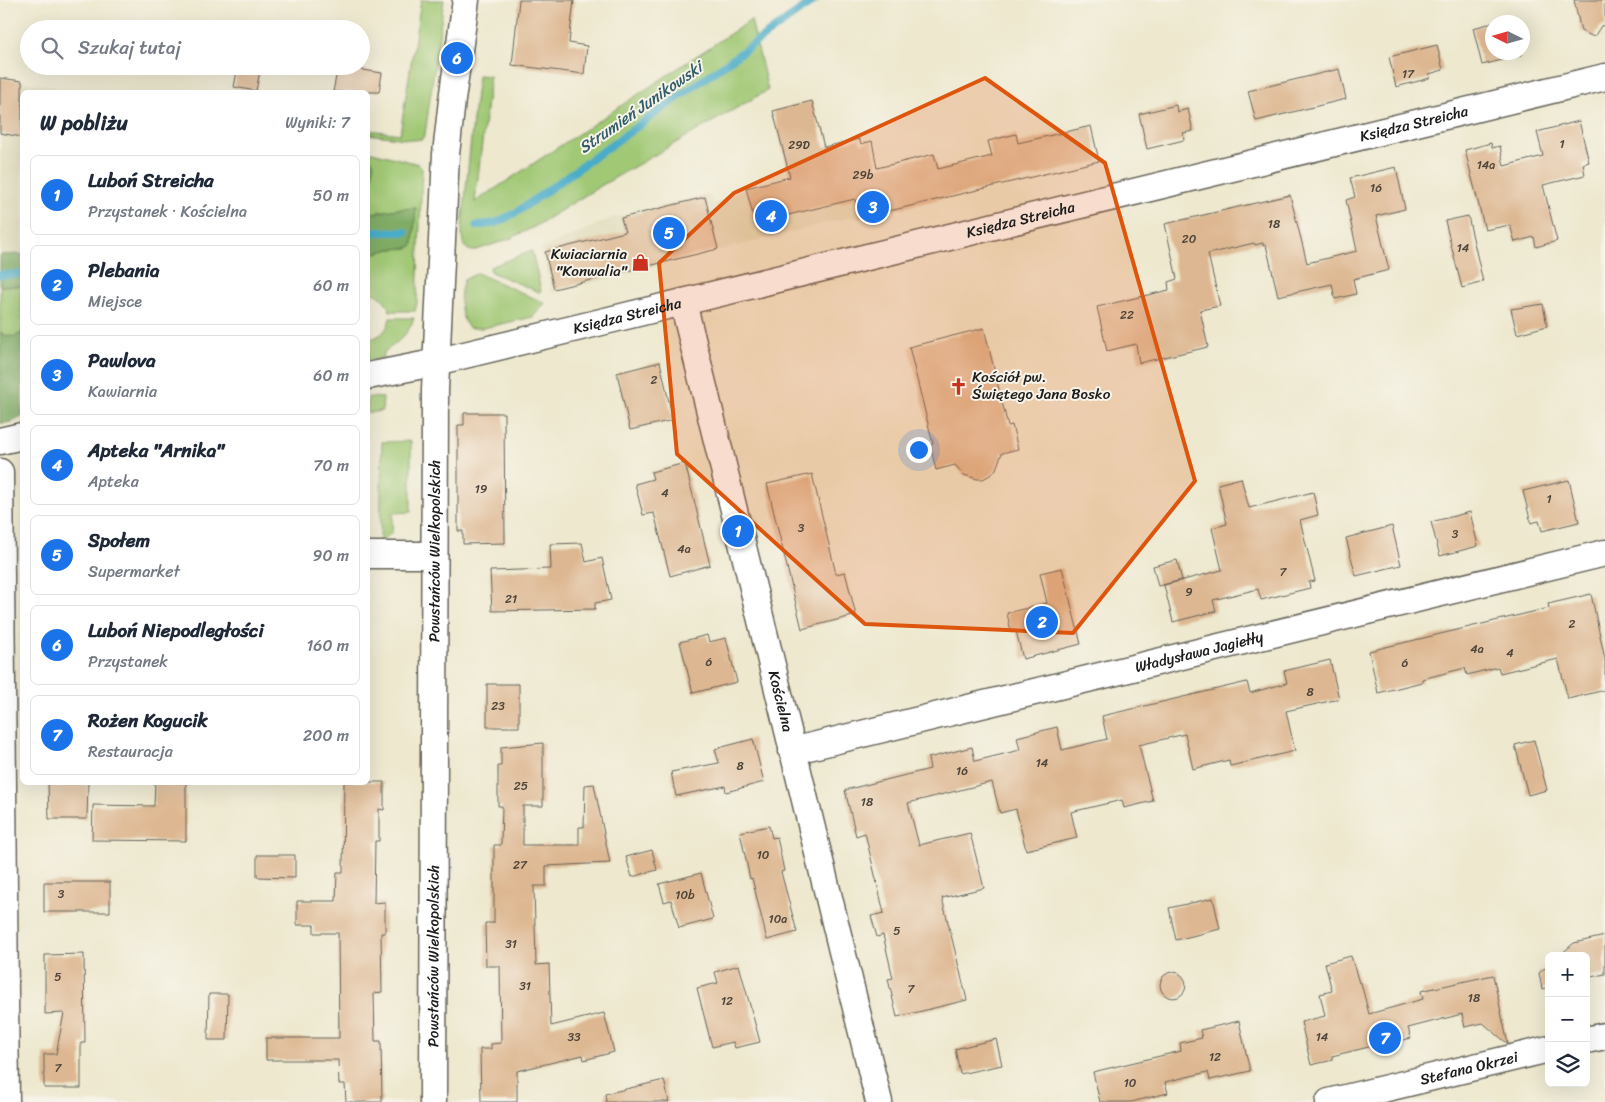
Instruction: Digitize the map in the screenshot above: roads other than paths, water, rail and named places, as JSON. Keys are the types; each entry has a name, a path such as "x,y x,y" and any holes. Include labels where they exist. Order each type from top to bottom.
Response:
{"street":[{"name":"Powstańców Wielkopolskich","path":"433,1102 436,362 446,154 466,0"},
{"name":"Księdza Streicha","path":"370,376 436,362 1605,77"},
{"name":"Kościelna","path":"683,302 879,1102"},
{"path":"0,440 20,436"},
{"path":"0,472 12,556 6,1102"},
{"name":"Władysława Jagiełły","path":"792,751 1605,553"},
{"path":"370,554 434,555"},
{"path":"1590,1039 1605,1036"},
{"name":"Stefana Okrzei","path":"1329,1102 1402,1094 1545,1050"}],"waterway":[{"name":"Strumień Junikowski","path":"476,226 496,223 517,212 815,0"},
{"name":"Strumień Junikowski","path":"370,233 405,232"},
{"name":"Strumień Junikowski","path":"0,275 20,274"}],"place":[{"name":"Luboń Niepodległości","path":"457,58"},
{"name":"Pawlova","path":"873,207"},
{"name":"Apteka \"Arnika\"","path":"771,216"},
{"name":"Społem","path":"669,233"},
{"name":"Kwiaciarnia \"Konwalia\"","path":"641,263"},
{"name":"Kościół pw. Świętego Jana Bosko","path":"958,386"},
{"name":"Luboń Streicha","path":"738,531"},
{"name":"Plebania","path":"1042,622"},
{"name":"Rożen Kogucik","path":"1385,1038"}]}
